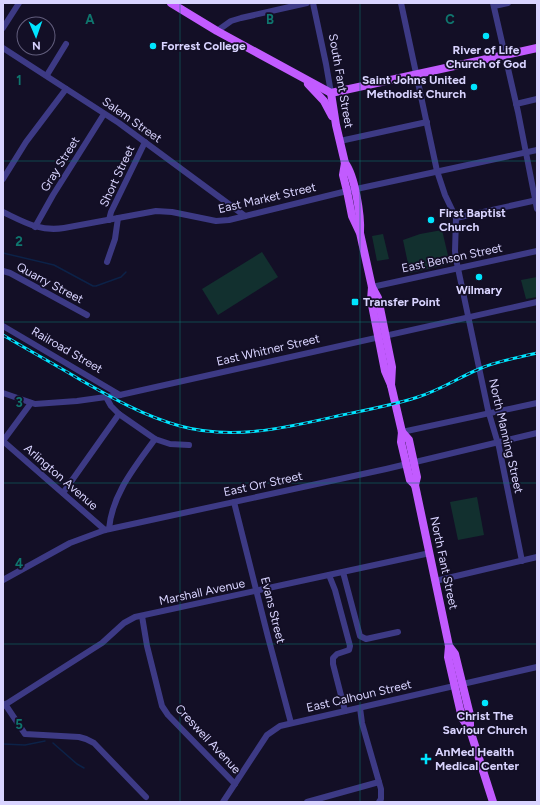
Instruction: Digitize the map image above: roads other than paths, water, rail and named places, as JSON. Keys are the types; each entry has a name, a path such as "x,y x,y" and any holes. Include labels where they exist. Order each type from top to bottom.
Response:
{"main road":[{"path":"171,3 181,6 216,30 331,93 537,48"},
{"path":"298,75 324,101 336,125"},
{"name":"South Fant Street","path":"331,93 336,125 345,163 343,175 351,190 352,216 360,233 372,287 371,300 381,336"},
{"name":"North Fant Street","path":"381,336 385,371 391,385 402,432 408,440 410,463 417,477 415,485 449,646 448,657 458,685 462,718 470,730 493,802"}],"street":[{"path":"216,30 236,19 307,3"},
{"name":"South Fant Street","path":"313,3 331,93"},
{"path":"401,3 437,171 445,195 456,218 536,200"},
{"path":"508,3 494,4 537,209"},
{"path":"3,28 16,4"},
{"path":"47,75 66,44"},
{"name":"Salem Street","path":"3,48 47,75 145,142 245,216"},
{"path":"3,179 26,142 66,89"},
{"path":"516,104 537,99"},
{"name":"Gray Street","path":"35,227 53,195 104,114"},
{"path":"340,141 426,122"},
{"name":"Short Street","path":"109,220 111,212 145,142"},
{"name":"East Market Street","path":"3,212 35,227 58,229 156,211 172,212 216,221 229,220 351,190 537,150"},
{"name":"Short Street","path":"107,262 115,239 118,218"},
{"name":"North Manning Street","path":"456,218 455,251 458,268 522,560"},
{"name":"East Benson Street","path":"372,287 537,251"},
{"name":"Quarry Street","path":"4,273 87,315"},
{"name":"East Whitner Street","path":"3,393 35,404 77,401 120,395 537,302"},
{"name":"Railroad Street","path":"3,326 120,395"},
{"path":"106,397 111,406 119,414 155,439 170,444 189,445"},
{"path":"3,441 31,403"},
{"path":"402,432 537,403"},
{"path":"63,493 119,414"},
{"name":"East Orr Street","path":"3,580 58,549 107,530 410,463 537,433"},
{"path":"107,530 118,493 155,439"},
{"name":"Arlington Avenue","path":"3,441 107,530"},
{"name":"Evans Street","path":"234,502 292,723"},
{"name":"Marshall Avenue","path":"4,705 102,643 124,623 135,617 430,553"},
{"path":"435,581 537,557"},
{"path":"343,572 360,636 366,639 398,632"},
{"path":"329,575 335,590 350,646 349,650 337,654 333,658 333,664 345,711"},
{"name":"Creswell Avenue","path":"142,616 147,646 162,706 173,720 235,784"},
{"name":"East Calhoun Street","path":"223,802 267,735 280,726 537,667"},
{"path":"4,705 25,734 79,737 94,743 146,797"},
{"path":"360,708 362,724 379,782 381,793 379,802"},
{"path":"307,802 379,782"}],"waterway":[{"path":"3,253 54,265 93,286 121,277 126,272"},
{"path":"3,744 25,745 45,741"},
{"path":"53,743 77,764 84,768"}],"railway":[{"path":"3,335 104,393 141,412 180,426 221,432 261,431 282,428 390,405 426,394 486,366 537,353"}],"place":[{"name":"River of Life Church of God","path":"486,36"},
{"name":"Forrest College","path":"153,46"},
{"name":"Saint Johns United Methodist Church","path":"474,87"},
{"name":"First Baptist Church","path":"431,220"},
{"name":"Wilmary","path":"479,277"},
{"name":"Transfer Point","path":"355,302"},
{"name":"Christ The Saviour Church","path":"485,703"},
{"name":"AnMed Health Medical Center","path":"426,759"}]}
